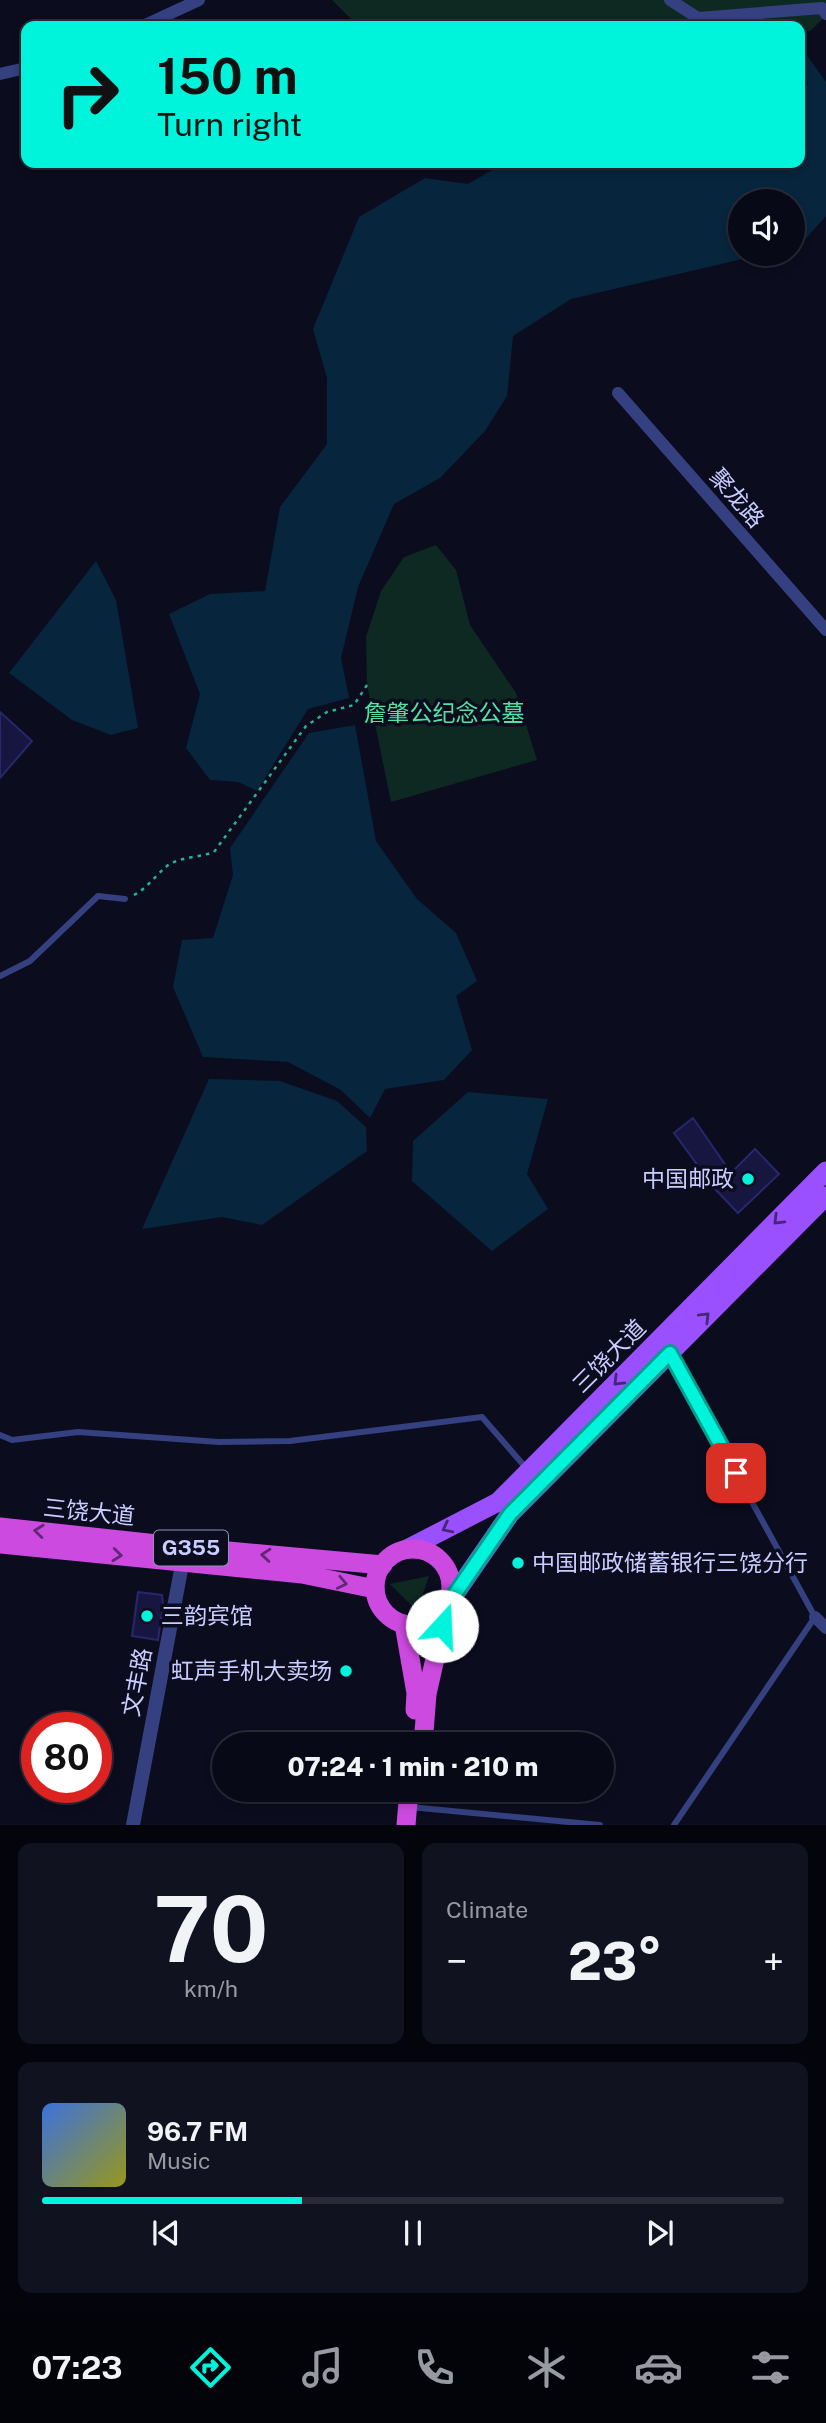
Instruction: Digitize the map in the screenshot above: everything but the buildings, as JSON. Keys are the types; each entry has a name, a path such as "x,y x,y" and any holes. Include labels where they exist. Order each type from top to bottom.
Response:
{"highway":[{"name":"三饶大道","path":"0,1527 184,1555"},
{"name":"三饶大道","path":"0,1544 184,1555 303,1566 383,1564"},
{"path":"415,1732 422,1694 448,1604 451,1593 451,1581 440,1560 419,1549 396,1553 383,1564 376,1578 375,1589 382,1610 392,1619 404,1624 429,1622 440,1615 448,1604"},
{"name":"三饶大道","path":"303,1566 375,1589"},
{"path":"404,1624 422,1694 423,1732"}],"main road":[{"name":"三饶大道","path":"407,1549 504,1508 666,1345 826,1171"},
{"name":"三饶大道","path":"448,1604 504,1508 529,1471 826,1196"}],"street":[{"path":"154,21 199,0"},
{"path":"670,0 698,18 822,8 826,14"},
{"path":"0,74 21,69"},
{"name":"聚龙路","path":"618,393 826,630"},
{"name":"文丰路","path":"133,1825 184,1555"},
{"path":"815,1617 826,1628"}],"lane":[{"path":"0,976 30,961 98,896 125,899"},
{"path":"666,1345 815,1617 674,1825"},
{"path":"0,1435 12,1440 78,1432 219,1442 290,1441 482,1417 529,1471"},
{"path":"413,1807 600,1825"}],"path":[{"path":"125,899 145,889 172,862 199,858 214,852 306,726 327,712 354,705 367,685"}],"green space":[{"path":"332,0 826,0 826,16 810,31 805,32 805,21 353,21"},
{"name":"詹肇公纪念公墓","path":"436,545 456,570 470,625 516,693 537,760 391,802 367,685 366,637 381,591 404,557"},
{"path":"429,1576 417,1611 390,1584"}],"water":[{"path":"805,53 826,82 826,216 805,240 805,189 728,189 728,262 571,299 513,336 507,396 485,431 440,478 394,504 358,587 341,658 349,698 308,709 257,791 238,782 210,780 186,748 200,694 169,614 210,594 265,591 280,507 327,444 327,378 313,329 359,217 425,178 468,184 492,170 491,168 805,168 805,92 808,84"},
{"path":"96,561 116,600 138,728 111,735 72,720 9,673"},
{"path":"355,725 376,841 417,899 456,933 477,981 456,996 472,1050 444,1080 385,1089 370,1118 341,1090 288,1062 203,1057 173,987 182,940 213,938 233,875 230,848 309,733"},
{"path":"209,1079 280,1081 337,1101 366,1127 367,1151 262,1225 222,1217 142,1229"},
{"path":"468,1092 548,1099 527,1174 548,1209 492,1251 412,1181 413,1141"}],"place":[{"name":"中国邮政","path":"748,1179"},
{"name":"中国邮政储蓄银行三饶分行","path":"518,1563"},
{"name":"三韵宾馆","path":"147,1616"},
{"name":"虹声手机大卖场","path":"346,1671"}],"route":[{"path":"442,1626 448,1604 510,1514 670,1353 736,1473"}]}
